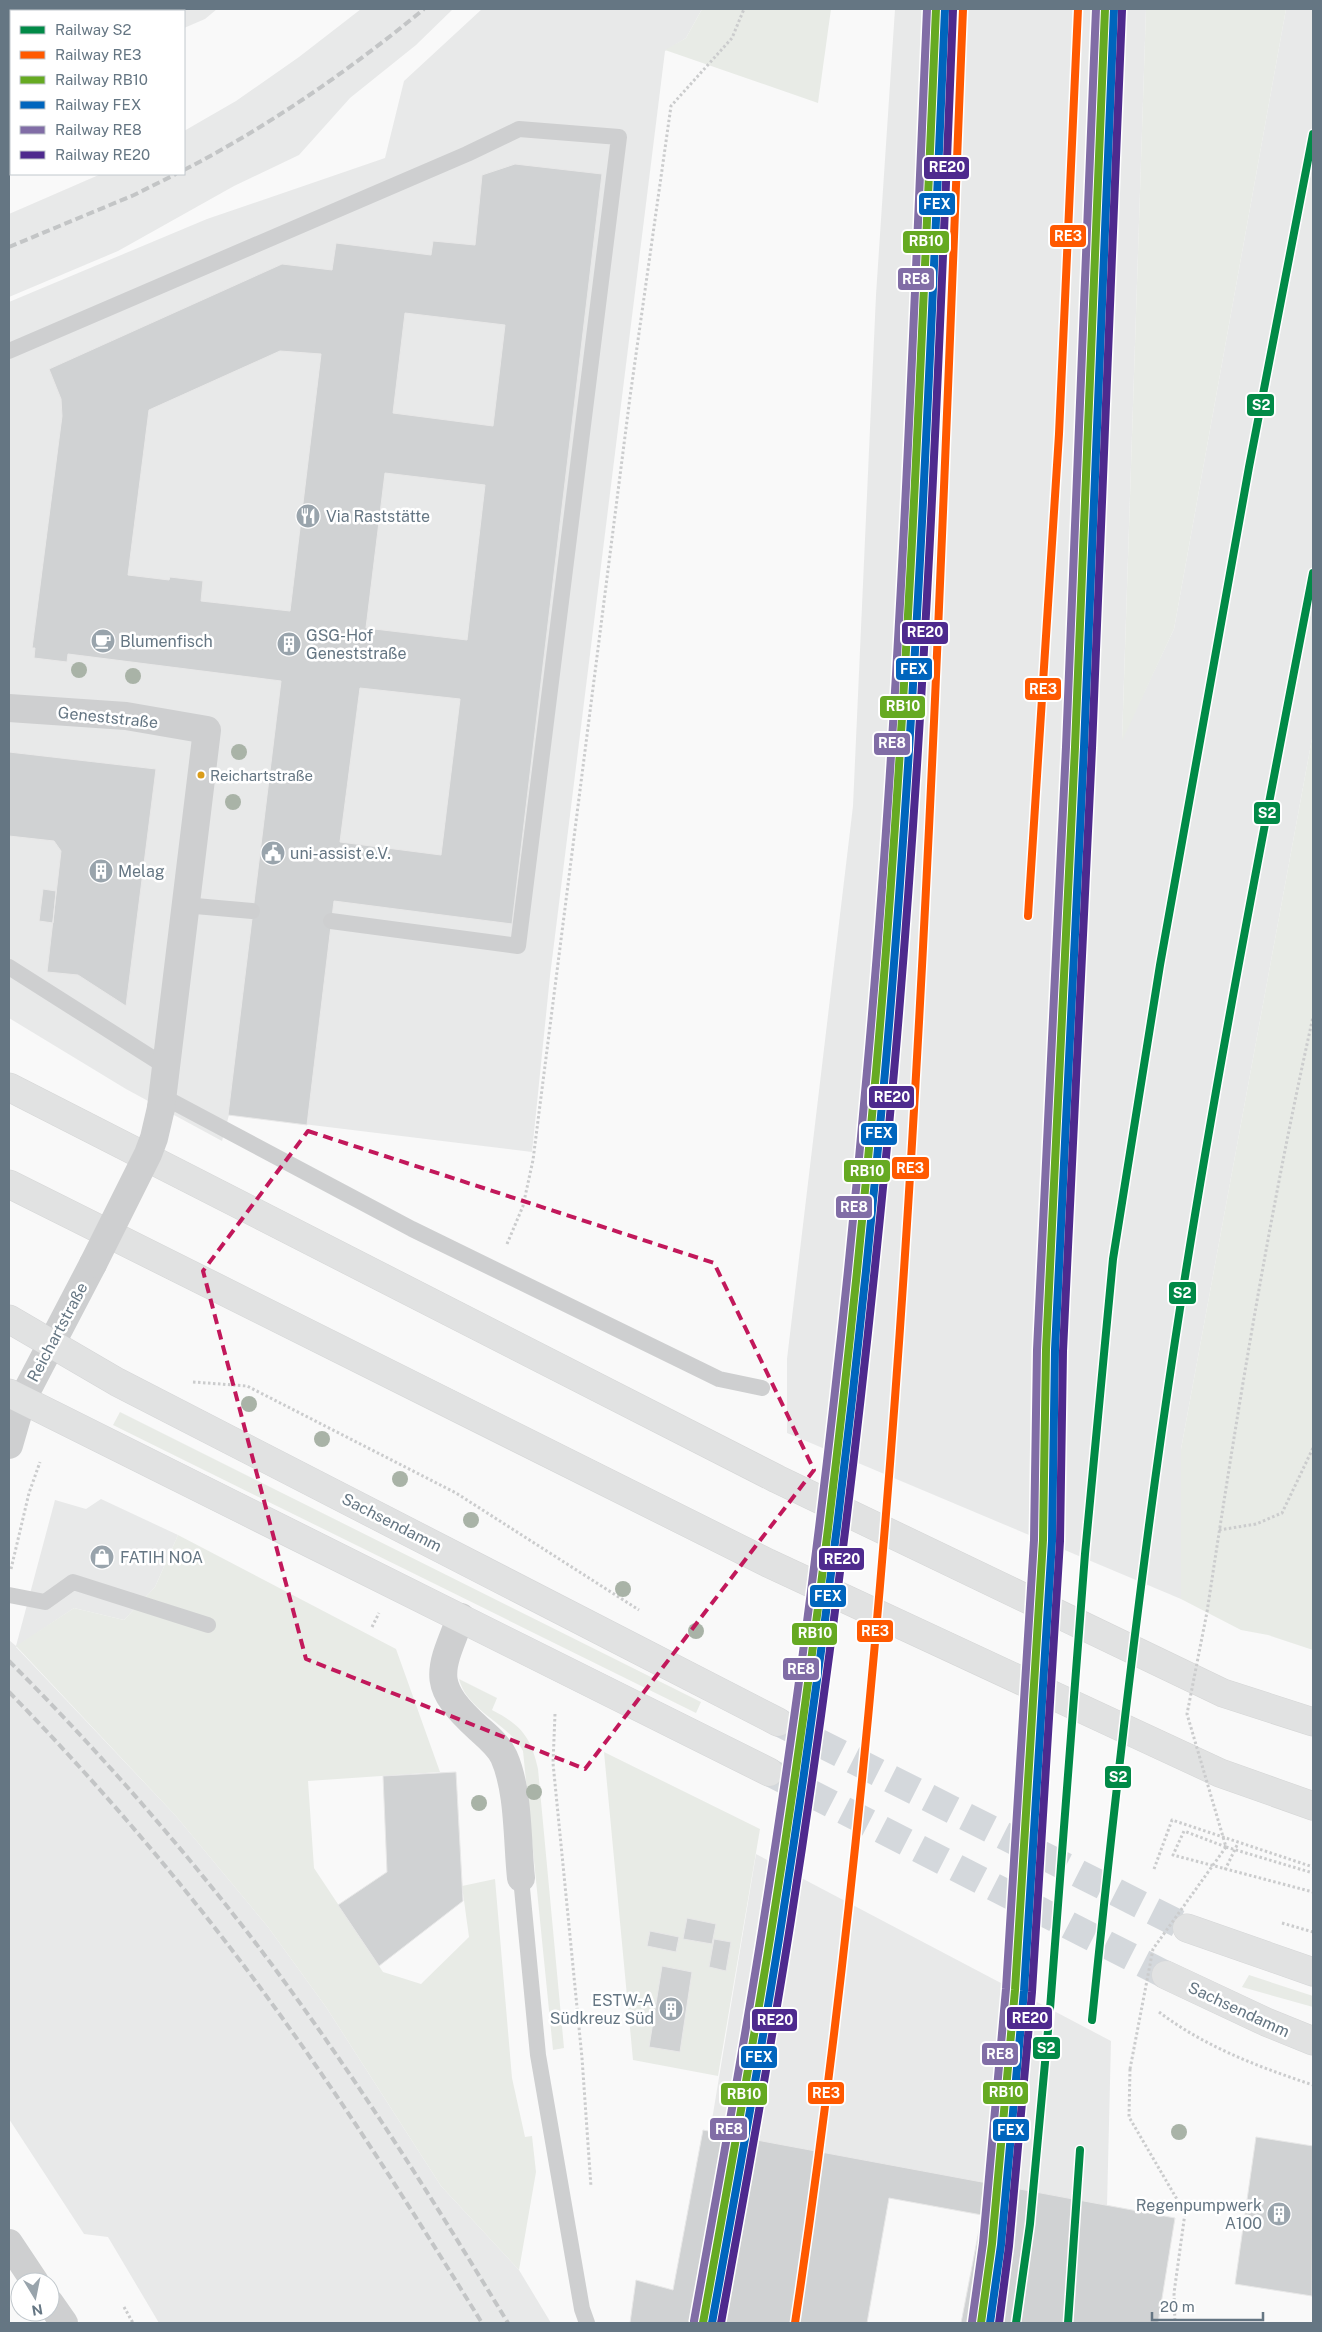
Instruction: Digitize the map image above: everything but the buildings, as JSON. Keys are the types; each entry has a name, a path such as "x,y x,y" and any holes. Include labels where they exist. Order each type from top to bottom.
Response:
{"main road":[{"path":"9,1087 776,1479 1223,1693 1313,1722"},
{"path":"9,1184 768,1563 1220,1773 1313,1806"},
{"name":"Sachsendamm","path":"9,1319 117,1382 778,1722"},
{"path":"15,1396 769,1772"},
{"path":"1187,1928 1313,1972"},
{"name":"Sachsendamm","path":"1166,1975 1313,2042"}],"street":[{"name":"Geneststraße","path":"9,708 126,716 207,730 184,905"},
{"path":"161,1102 184,905"},
{"name":"Reichartstraße","path":"9,1445 15,1396 51,1344 148,1154 154,1138 161,1102"},
{"path":"461,1617 442,1668 444,1688 457,1709 491,1741 505,1759 513,1792 521,1878"},
{"path":"9,2243 28,2272"}],"lane":[{"path":"9,351 458,158 518,129 619,137 518,946 331,921"},
{"path":"184,905 252,911"},
{"path":"9,967 166,1066"},
{"path":"161,1102 412,1229 718,1379 762,1388"},
{"path":"9,1595 46,1602 74,1582 208,1625"},
{"path":"521,1878 538,2055 586,2323"}],"path":[{"path":"496,1270 523,1206 534,1160 630,397 671,106 732,38 744,9"},
{"path":"1226,1846 1187,1714 1207,1612 1230,1454 1283,1153 1313,1017"},
{"path":"187,1378 195,1382 247,1386 456,1493 647,1615"},
{"path":"1219,1530 1256,1524 1282,1513 1313,1448"},
{"path":"10,1572 29,1493"},
{"path":"555,1714 553,1763 582,2058 592,2195"},
{"path":"1154,1869 1172,1820 1313,1866"},
{"path":"1313,1873 1184,1831 1173,1855 1313,1892"},
{"path":"1225,1870 1238,1843"},
{"path":"1175,2323 1174,2293 1185,2213 1129,2117 1130,2069 1153,1949 1226,1846"},
{"path":"1158,2012 1200,2039 1229,2053 1313,2085"},
{"path":"124,2307 133,2323"}],"highlighted area":[{"path":"308,1131 714,1263 814,1470 585,1769 306,1659 203,1271"}],"shaded area":[{"path":"9,9 217,9 205,19 185,28 185,10 10,10 9,100"},
{"path":"361,9 453,9 416,45 350,98 299,155 234,186 118,251 9,297 9,214 99,175 185,175 185,130 236,101 299,57"},
{"path":"482,9 702,9 686,38 665,51 550,976 532,1152 229,1115 222,1141 126,1089 9,1018 9,302 207,219 385,158 404,81"},
{"path":"702,9 831,9 818,103 665,50 686,38"},
{"path":"895,9 1146,9 1122,739 1174,629 1286,9 1313,9 1313,733 1181,1449 1181,1599 787,1433 787,1359 853,806 876,295"},
{"path":"1146,9 1286,9 1174,629 1122,741"},
{"path":"1313,733 1313,1650 1268,1635 1241,1630 1181,1599 1181,1449"},
{"path":"120,1412 701,1702 696,1713 113,1425"},
{"path":"101,1499 178,1535 155,1587 124,1620 74,1608 16,1647 175,1815 268,1927 326,2007 441,2186 519,2270 551,2323 159,2323 108,2237 84,2234 9,2119 9,1640 16,1646 55,1500 86,1509"},
{"path":"178,1535 396,1649 440,1772 308,1781 314,1868 383,1972 421,1984 469,1937 462,1886 495,1879 512,2078 525,2137 532,2136 536,2172 519,2270 441,2186 326,2007 268,1927 175,1815 16,1646 74,1608 124,1620 155,1587"},
{"path":"459,1679 497,1698 492,1710 510,1721 523,1733 532,1748 535,1758 538,1769 564,2048 553,2050 523,1751 508,1732 470,1700 463,1690"},
{"path":"604,1752 760,1829 718,2076 633,2060"},
{"path":"756,1854 1111,2041 1107,2206 710,2132"},
{"path":"1249,1975 1313,1996 1313,2007 1242,1987"}],"tunnel":[{"path":"778,1722 1187,1928"},
{"path":"769,1772 1166,1975"}],"railway":[{"path":"185,169 247,135 308,96 367,54 424,9"},
{"path":"9,247 134,195 174,175"},
{"path":"9,1661 73,1727 134,1795 194,1865 286,1983 385,2127 508,2323"},
{"path":"9,1692 126,1819 235,1954 332,2089 482,2323"}],"rail line":[{"name":"RE8","path":"694,2321 748,2019 796,1707 847,1283 867,1071 888,806 916,275 927,9"},
{"name":"RB10","path":"703,2323 757,2021 805,1708 856,1284 887,939 905,674 936,9"},
{"name":"FEX","path":"712,2323 766,2021 798,1815 841,1497 865,1285 896,940 914,674 945,9"},
{"name":"RE3","path":"795,2323 834,2035 865,1747 891,1458 927,878 963,9"},
{"name":"RE3","path":"1028,916 1059,434 1078,9"},
{"name":"RE8","path":"972,2322 983,2243 1006,1989 1034,1540 1037,1350 1066,747 1096,9"},
{"name":"RB10","path":"981,2323 992,2244 1015,1990 1043,1540 1046,1350 1075,747 1105,9"},
{"name":"FEX","path":"990,2323 1001,2245 1024,1991 1052,1541 1055,1350 1084,747 1114,9"},
{"name":"RE20","path":"721,2323 775,2021 807,1815 862,1391 884,1178 905,940 923,674 953,10"},
{"name":"RE20","path":"999,2323 1009,2246 1032,1992 1060,1541 1063,1351 1092,748 1122,10"},
{"name":"S2","path":"1016,2323 1030,2224 1050,2009 1085,1554 1113,1259 1160,965 1249,467 1313,134"},
{"name":"S2","path":"1092,2020 1129,1680 1175,1341 1223,1052 1313,573"},
{"name":"S2","path":"1068,2323 1080,2150"}],"place":[{"name":"Via Raststätte","path":"308,516"},
{"name":"Blumenfisch","path":"103,641"},
{"name":"GSG-Hof Geneststraße","path":"289,644"},
{"name":"Reichartstraße","path":"201,775"},
{"name":"uni-assist e.V.","path":"273,853"},
{"name":"Melag","path":"101,871"},
{"name":"FATIH NOA","path":"102,1557"},
{"name":"ESTW-A Südkreuz Süd","path":"671,2009"},
{"name":"Regenpumpwerk A100","path":"1279,2214"}]}
